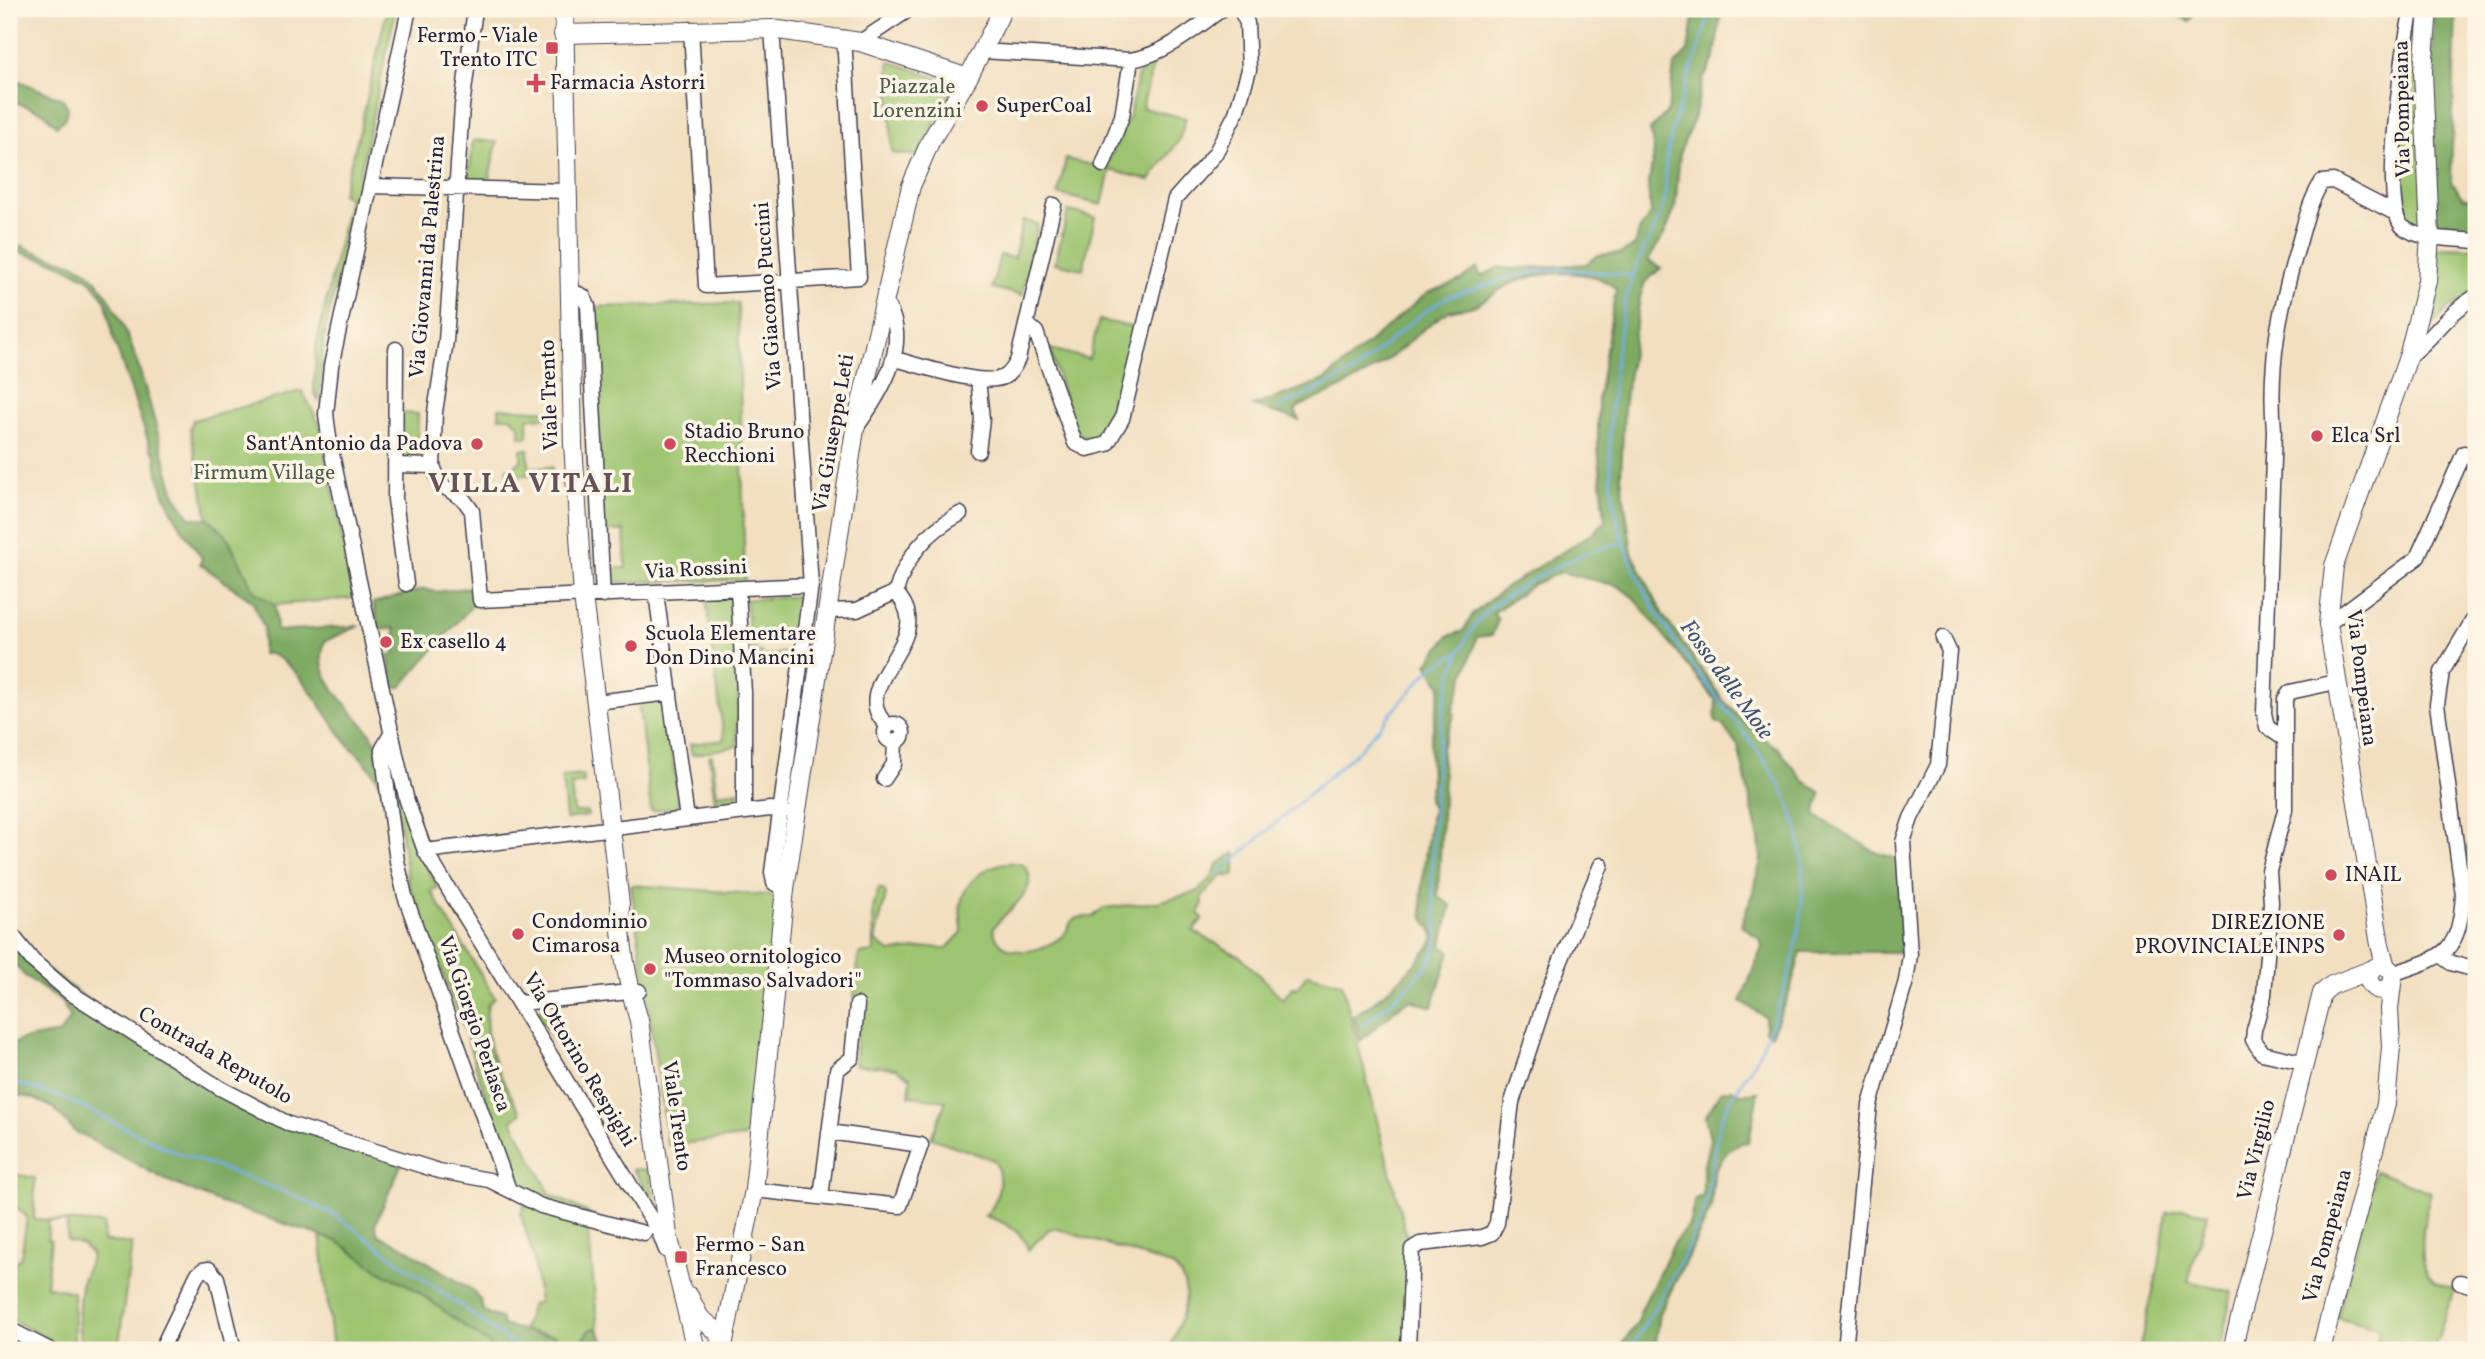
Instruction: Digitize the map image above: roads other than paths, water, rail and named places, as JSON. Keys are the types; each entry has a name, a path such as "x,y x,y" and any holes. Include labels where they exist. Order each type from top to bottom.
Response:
{"main road":[{"name":"Viale Trento","path":"564,9 573,444 583,596 620,904 632,933 634,991 639,1020 655,1226 677,1264 698,1314 718,1331 723,1348"},
{"name":"Via Giuseppe Leti","path":"723,1348 754,1190 785,889 855,429 911,186 930,142 968,78 1003,9"},
{"name":"Via Pompeiana","path":"2320,1350 2386,1104 2391,1047 2389,1009 2380,976 2380,945 2328,624 2334,566 2408,357 2421,311 2430,236 2423,71 2428,9"},
{"path":"563,34 772,29 852,40 968,78"},
{"name":"Via Virgilio","path":"2232,1350 2302,1062 2322,993 2332,985 2350,978 2380,976"},
{"path":"698,1314 713,1315 730,1307"},
{"name":"Viale Trento","path":"694,1344 698,1314"},
{"name":"Viale Trento","path":"694,1344 698,1314"}],"street":[{"name":"Via Ottorino Respighi","path":"409,9 331,366 326,414 391,734 407,801 425,851 521,1003 655,1226 698,1314"},
{"name":"Via Giovanni da Palestrina","path":"433,466 435,412 446,341 462,106 475,9"},
{"path":"691,29 706,286 859,277 852,40 910,9"},
{"path":"982,51 1132,60 1148,57 1167,47 1222,9"},
{"path":"1027,324 1036,332 1075,443 1087,449 1107,444 1122,419 1175,199 1215,154 1236,113 1243,91 1249,70 1247,23 1240,9"},
{"path":"2393,212 2396,124 2412,9"},
{"name":"Via Giacomo Puccini","path":"772,29 811,585 773,879 778,886 785,889"},
{"path":"1103,166 1122,116 1132,60"},
{"path":"2283,738 2267,727 2264,713 2274,430 2270,389 2277,321 2310,207 2322,182 2333,181 2393,212 2403,227 2418,235 2476,241"},
{"path":"370,186 567,191"},
{"path":"895,359 978,379 994,380 1008,375 1018,359 1054,205"},
{"path":"570,290 583,296 588,306 603,596"},
{"path":"2408,357 2419,349 2442,321 2476,296"},
{"path":"855,429 895,359 894,322 884,301"},
{"path":"396,349 395,499 406,584"},
{"path":"978,379 982,419 978,451"},
{"path":"2328,624 2417,558 2464,453"},
{"path":"396,466 433,466 440,484 464,500 472,511 480,600 583,596"},
{"path":"828,611 857,610 895,592 901,570 930,534 960,514"},
{"name":"Via Rossini","path":"583,596 811,585"},
{"path":"738,590 744,693 744,812"},
{"path":"884,779 894,764 895,741 902,737 902,729 896,724 888,726 882,721 877,695 880,681 908,627 905,605 895,592"},
{"path":"656,593 687,819"},
{"path":"2380,976 2440,955 2455,941 2470,896 2437,704 2438,684 2476,615"},
{"path":"1845,1350 1870,1105 1906,981 1910,955 1903,842 1911,818 1938,765 1949,651 1943,638"},
{"path":"2302,1062 2262,1053 2253,1040 2253,1030 2264,995 2271,903 2269,871 2285,810 2285,699 2290,692 2336,682"},
{"path":"596,702 670,693"},
{"name":"Via Giorgio Perlasca","path":"391,734 382,750 397,861 405,896 436,977 509,1190"},
{"path":"425,851 744,812 783,811"},
{"path":"1408,1350 1412,1249 1420,1244 1482,1237 1492,1233 1497,1223 1513,1102 1549,989 1601,865"},
{"name":"Contrada Reputolo","path":"9,931 33,961 69,992 220,1088 278,1118 323,1136 439,1171 489,1180 509,1190"},
{"path":"2440,955 2451,963 2476,970"},
{"path":"521,1003 634,991"},
{"path":"821,1197 837,1070 852,1058 857,1005"},
{"path":"754,1190 900,1206 921,1145 829,1132"},
{"path":"509,1190 541,1206 655,1226"},
{"path":"161,1350 198,1275 209,1269 217,1278 234,1350"},
{"path":"2460,1282 2476,1287"},
{"path":"9,1329 50,1350"}],"waterway":[{"name":"Fosso delle Moie","path":"1630,1350 1677,1267 1702,1215 1720,1123 1757,1057 1776,1014 1796,943 1802,907 1803,871 1798,835 1788,801 1770,769 1698,673 1654,608 1636,573 1622,536 1613,495 1611,414 1621,321 1634,272 1663,206 1666,161 1671,136 1711,9"},
{"path":"1277,409 1354,372 1416,318 1445,298 1524,274 1558,269 1632,275"},
{"path":"1362,1025 1422,972 1436,945 1437,924 1432,882 1436,772 1446,698 1455,665 1468,635 1486,612 1521,587 1576,558 1621,543"},
{"path":"1218,874 1359,750 1430,669 1461,651"},
{"path":"9,1081 63,1098 173,1151 283,1191 335,1215 521,1350"}],"place":[{"name":"Fermo - Viale Trento ITC","path":"552,48"},
{"name":"Farmacia Astorri","path":"536,83"},
{"name":"SuperCoal","path":"982,106"},
{"name":"Elca Srl","path":"2317,436"},
{"name":"Sant'Antonio da Padova","path":"477,444"},
{"name":"Stadio Bruno Recchioni","path":"670,444"},
{"name":"Ex casello 4","path":"386,642"},
{"name":"Scuola Elementare Don Dino Mancini","path":"631,646"},
{"name":"INAIL","path":"2331,875"},
{"name":"Condominio Cimarosa","path":"518,934"},
{"name":"DIREZIONE PROVINCIALE INPS","path":"2339,935"},
{"name":"Museo ornitologico \"Tommaso Salvadori\"","path":"650,969"},
{"name":"Fermo - San Francesco","path":"681,1257"}],"district":[{"name":"VILLA VITALI","path":"531,484"}],"park label":[{"name":"Piazzale Lorenzini","path":"917,99"},
{"name":"Firmum Village","path":"264,473"}]}
